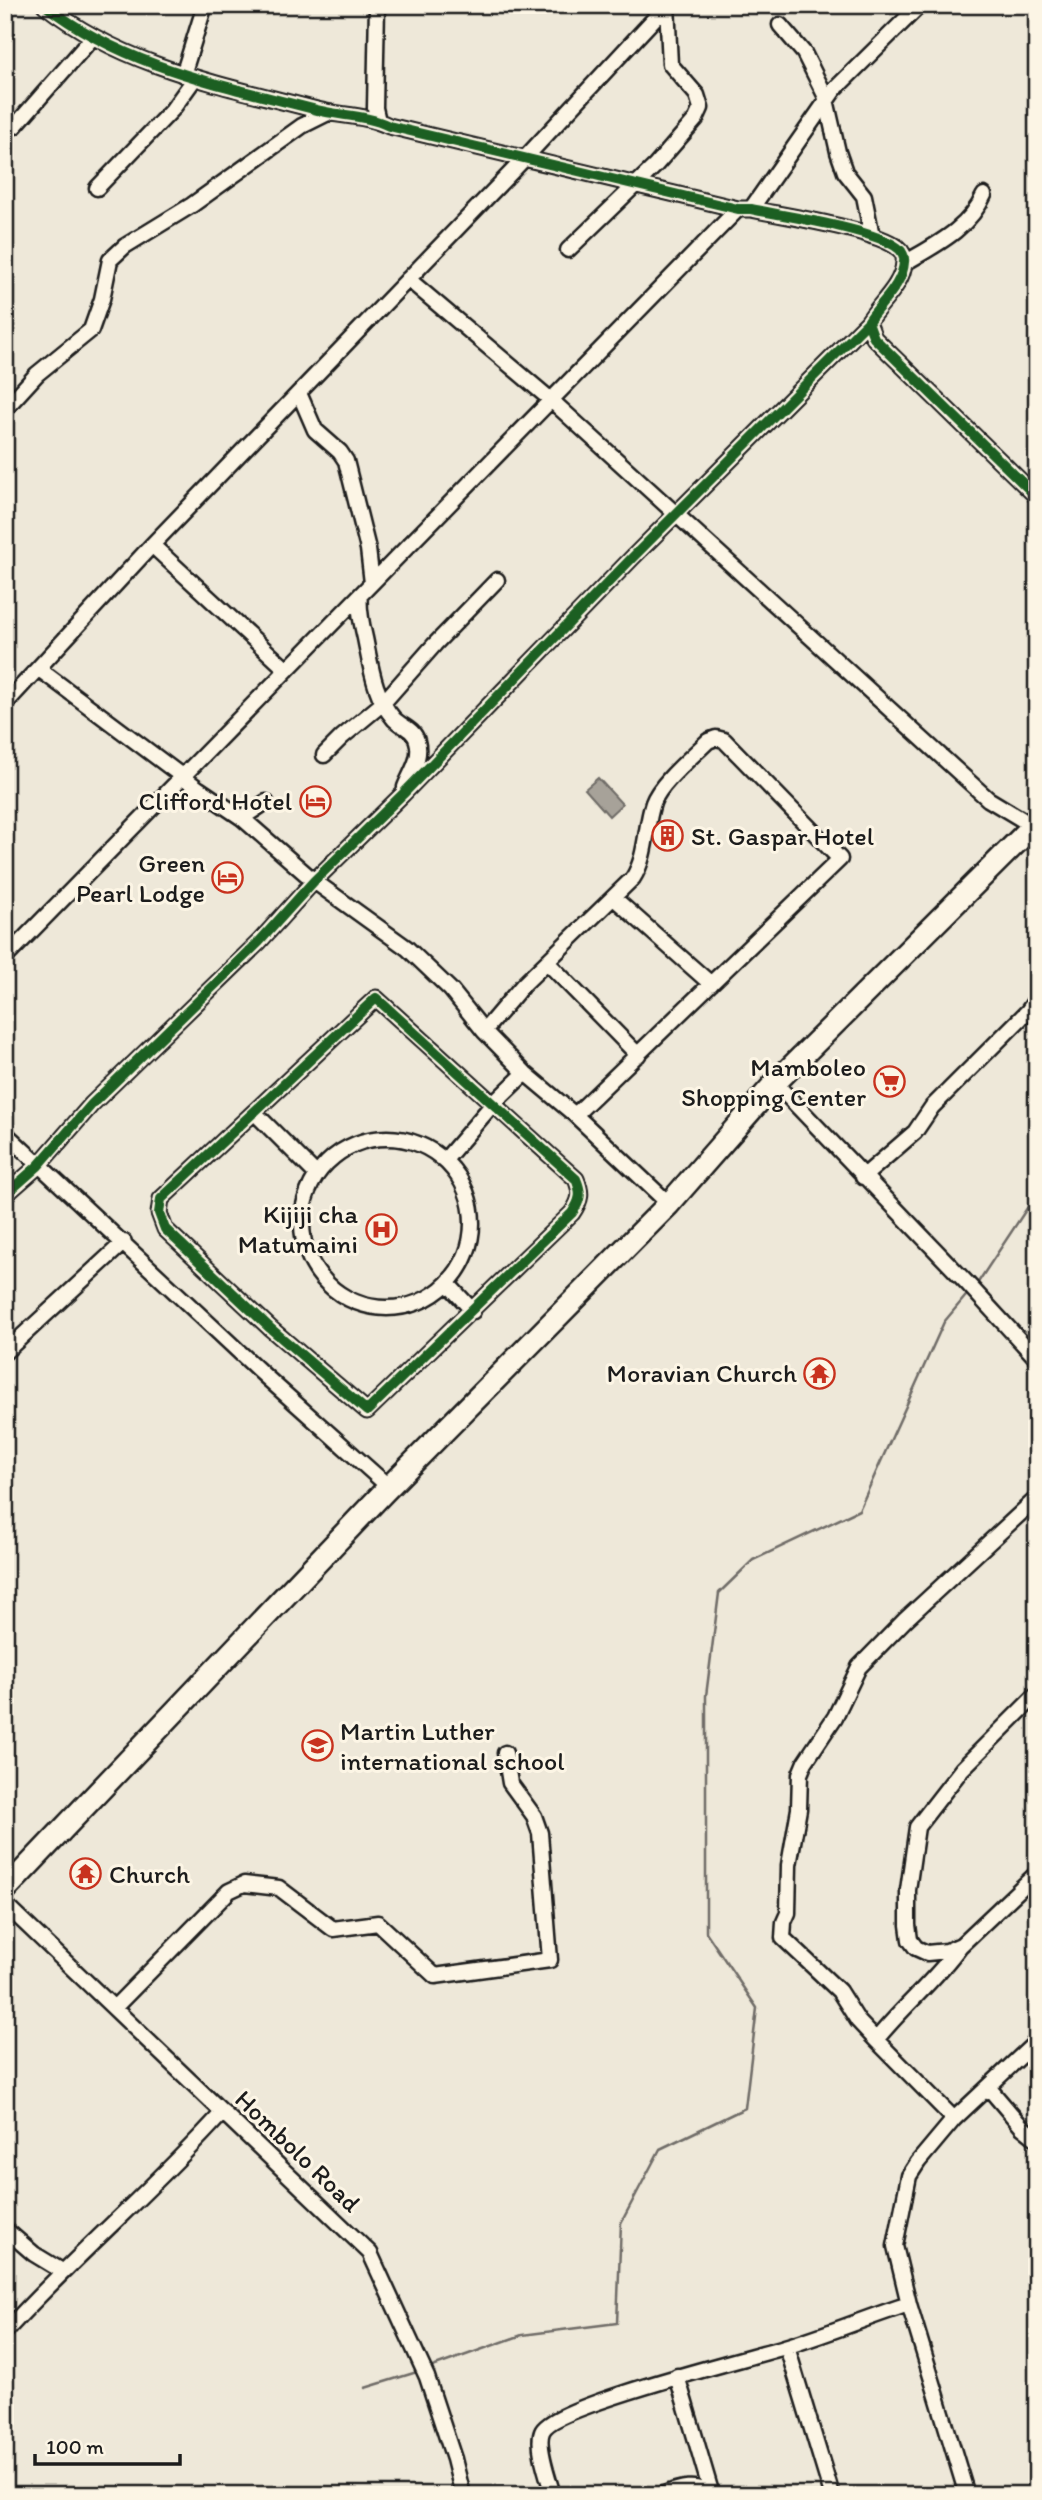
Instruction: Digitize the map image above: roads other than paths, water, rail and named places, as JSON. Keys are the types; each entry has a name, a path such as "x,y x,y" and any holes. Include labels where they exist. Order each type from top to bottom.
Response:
{"highway":[{"path":"5,1890 389,1487 669,1204 775,1083 1035,824"}],"street":[{"path":"5,1195 38,1166 92,1104 259,942 314,881 868,322 897,284 905,263 898,247 872,236 524,159 389,126 379,121 328,113 189,77 125,54 93,37 46,5"},
{"path":"97,188 161,122 189,77 205,5"},
{"path":"377,5 375,108 379,121"},
{"path":"5,704 152,545 524,159 667,5 670,64 697,95 701,108 696,119 638,184 568,250"},
{"path":"5,958 551,400 744,209 834,90 915,6"},
{"path":"780,25 804,53 827,101 838,152 845,172 864,196 872,236"},
{"path":"15,126 93,37"},
{"path":"5,409 37,374 91,330 102,299 110,260 125,246 192,205 302,126 328,113"},
{"path":"905,263 963,225 978,208 984,195"},
{"path":"408,279 551,400 988,799 1035,824"},
{"path":"868,322 874,338 1037,497"},
{"path":"299,393 315,430 340,452 346,461 368,549 372,583"},
{"path":"152,545 287,670"},
{"path":"324,755 383,704 497,580"},
{"path":"360,596 369,666 383,704 394,719 413,733 418,743 417,759 402,794"},
{"path":"39,669 181,776 242,818 314,881 407,948 452,990 484,1031 524,1073 575,1115 669,1204"},
{"path":"484,1031 514,995 614,898 637,871 656,795 708,741 716,738 724,740 840,859 575,1115"},
{"path":"242,818 266,802"},
{"path":"614,898 711,984"},
{"path":"547,962 638,1055"},
{"path":"376,998 576,1179 580,1189 580,1201 572,1213 473,1311 367,1411 271,1328 165,1229 159,1213 161,1199 255,1113 376,998"},
{"path":"863,1177 915,1132 932,1107 1028,1012 1037,998"},
{"path":"445,1160 492,1105 524,1073"},
{"path":"775,1083 1036,1357"},
{"path":"255,1113 316,1174"},
{"path":"5,1133 265,1376 389,1487"},
{"path":"392,1138 420,1144 445,1160 458,1175 467,1192 473,1231 464,1259 448,1284 429,1298 396,1308 362,1305 341,1296 323,1281 310,1262 302,1240 303,1206 316,1174 337,1154 363,1141 392,1138"},
{"path":"5,1352 124,1242"},
{"path":"448,1284 473,1311"},
{"path":"954,2119 858,2021 838,1991 783,1938 783,1922 788,1913 789,1865 799,1809 800,1774 835,1717 859,1667 905,1619 1037,1498"},
{"path":"961,1945 947,1951 927,1953 916,1948 910,1940 908,1891 917,1827 961,1769 1037,1694"},
{"path":"114,2008 229,1891 244,1884 279,1888 333,1929 378,1923 435,1976 550,1960 540,1833 534,1816 510,1783 505,1753"},
{"path":"876,2040 895,2015 942,1971 961,1945 1037,1873"},
{"name":"Hombolo Road","path":"5,1904 370,2253 421,2361 454,2459 463,2495"},
{"path":"967,2495 909,2304 895,2246 909,2176 954,2119 1037,2040"},
{"path":"988,2087 1022,2127 1037,2139"},
{"path":"5,2332 61,2271 192,2147 223,2112"},
{"path":"5,2229 34,2254 61,2271"},
{"path":"553,2495 542,2451 541,2432 547,2424 572,2412 677,2375 787,2347 909,2304"},
{"path":"787,2347 832,2495"},
{"path":"677,2375 711,2495"},
{"path":"661,2495 695,2487 704,2488 711,2495"}],"waterway":[{"path":"977,1284 1037,1193"},
{"path":"427,2369 522,2335 617,2323 621,2223 660,2149 745,2108 757,2008 706,1932 706,1696 719,1593 753,1560 859,1510 944,1322 970,1291"},
{"path":"365,2388 417,2372"}],"place":[{"name":"Clifford Hotel","path":"315,801"},
{"name":"St. Gaspar Hotel","path":"668,836"},
{"name":"Green Pearl Lodge","path":"228,878"},
{"name":"Mamboleo Shopping Center","path":"889,1082"},
{"name":"Kijiji cha Matumaini","path":"381,1229"},
{"name":"Moravian Church","path":"820,1373"},
{"name":"Martin Luther international school","path":"317,1746"},
{"name":"Church","path":"86,1874"}]}
